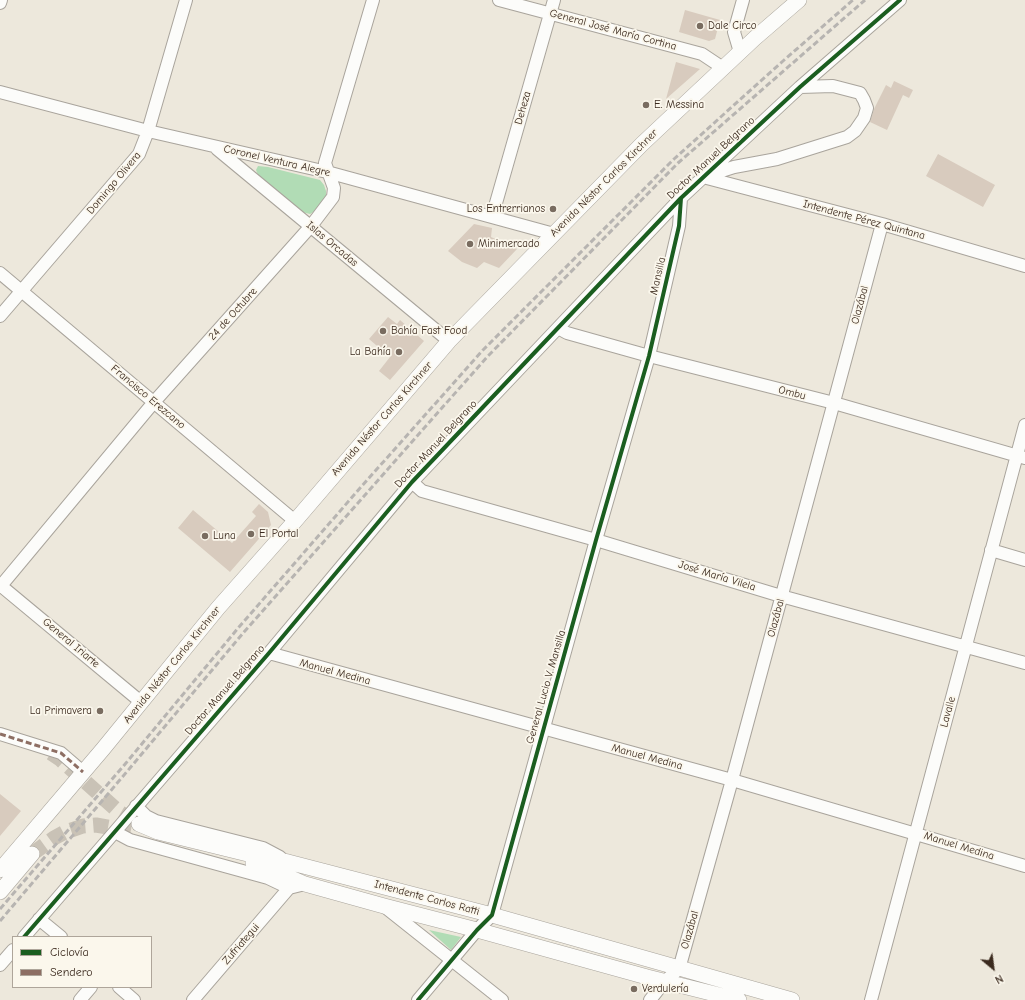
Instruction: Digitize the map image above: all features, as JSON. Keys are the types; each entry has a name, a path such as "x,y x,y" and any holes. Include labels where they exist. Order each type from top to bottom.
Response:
{"main road":[{"name":"Avenida Néstor Carlos Kirchner","path":"0,870 218,608 295,521 449,341 642,144 740,52 799,0"},
{"name":"Intendente Carlos Ratti","path":"739,1000 305,884 255,864 137,828 260,857 288,862 492,916 792,1000"},
{"path":"0,892 32,854"}],"street":[{"name":"Domingo Olivera","path":"0,316 139,154 148,131 186,0"},
{"name":"24 de Octubre","path":"0,586 154,402 311,226 333,197 334,188 325,163 373,0"},
{"name":"General José María Cortina","path":"499,0 702,54 723,68"},
{"name":"Deheza","path":"492,217 554,0"},
{"path":"740,52 734,32 743,0"},
{"name":"Doctor Manuel Belgrano","path":"25,936 269,653 412,482 681,198 800,87 900,0"},
{"path":"703,177 734,167 777,159 847,137 855,131 867,108 860,93 833,86 800,87"},
{"name":"Coronel Ventura Alegre","path":"0,92 148,131 327,172 554,234"},
{"name":"Islas Orcadas","path":"215,147 449,341"},
{"name":"Intendente Pérez Quintana","path":"703,177 882,224 1025,266"},
{"name":"Mansilla","path":"649,356 679,226 681,198"},
{"name":"Olazábal","path":"679,969 732,780 882,224"},
{"name":"Francisco Erezcano","path":"0,273 295,521"},
{"name":"Ombu","path":"558,328 567,333 649,356 834,403 1021,457"},
{"name":"General Lucio V. Mansilla","path":"492,916 543,729 649,356"},
{"name":"Lavalle","path":"871,1000 991,550 1021,457 1025,425"},
{"name":"José María Vilela","path":"412,482 422,491 596,540 781,596 1025,663"},
{"path":"991,550 1025,560"},
{"name":"General Iriarte","path":"0,586 141,702"},
{"name":"Manuel Medina","path":"269,653 275,656 732,780 1025,866"},
{"path":"0,735 62,754 83,772"},
{"name":"Intendente Carlos Ratti","path":"136,806 146,816 156,821 263,848 288,862"},
{"path":"115,832 130,840 268,878 289,888"},
{"name":"Intendente Carlos Ratti","path":"289,888 305,884"},
{"name":"Zufriategui","path":"193,1000 289,888"},
{"path":"384,906 502,1000"},
{"path":"418,1000 476,930 492,916"},
{"path":"39,919 59,936"},
{"path":"0,965 12,951"},
{"path":"650,1000 665,981 679,969"},
{"path":"80,1000 90,988"},
{"path":"120,988 134,1000"}],"green space":[{"path":"258,166 268,167 320,180 326,191 326,199 315,211 310,214 302,212 258,175 256,170"},
{"path":"429,930 461,937 451,950"}],"building":[{"name":"Dale Circo","path":"685,10 720,20 715,39 709,41 679,32"},
{"path":"676,62 700,69 666,99"},
{"path":"894,81 913,90 909,98 903,95 887,130 870,122 874,109 886,85 891,88"},
{"path":"938,154 995,185 983,207 926,176"},
{"path":"474,224 492,228 491,237 517,249 499,268 484,262 477,268 462,262 448,251"},
{"name":"La Bahía","path":"388,317 397,324 400,320 424,341 390,380 379,371 390,357 369,339"},
{"name":"Luna","path":"259,504 268,512 271,525 230,572 178,528 193,510 232,543 256,516 252,512"},
{"path":"0,794 21,811 0,836"}],"tunnel":[{"path":"51,753 60,759 119,812 139,824"},
{"path":"32,854 54,838 65,832 83,826 96,825 134,832"}],"railway":[{"path":"0,909 126,763 239,627 483,350 674,159 853,0"},
{"path":"0,921 244,632 487,357 678,163 865,0"}],"marked path":[{"path":"0,734 61,753 83,772"}],"cycle path":[{"path":"25,936 269,653 412,482 681,198 800,87 900,0"},
{"path":"418,1000 477,930 492,915 596,540 649,356 679,226 681,198"}],"place":[{"name":"Dale Circo","path":"700,26"},
{"name":"E. Messina","path":"646,105"},
{"name":"Los Entrerrianos","path":"553,209"},
{"name":"Minimercado","path":"470,244"},
{"name":"Bahía Fast Food","path":"383,331"},
{"name":"La Bahía","path":"399,352"},
{"name":"El Portal","path":"251,534"},
{"name":"Luna","path":"205,536"},
{"name":"La Primavera","path":"100,711"},
{"name":"Verdulería","path":"634,989"}]}
